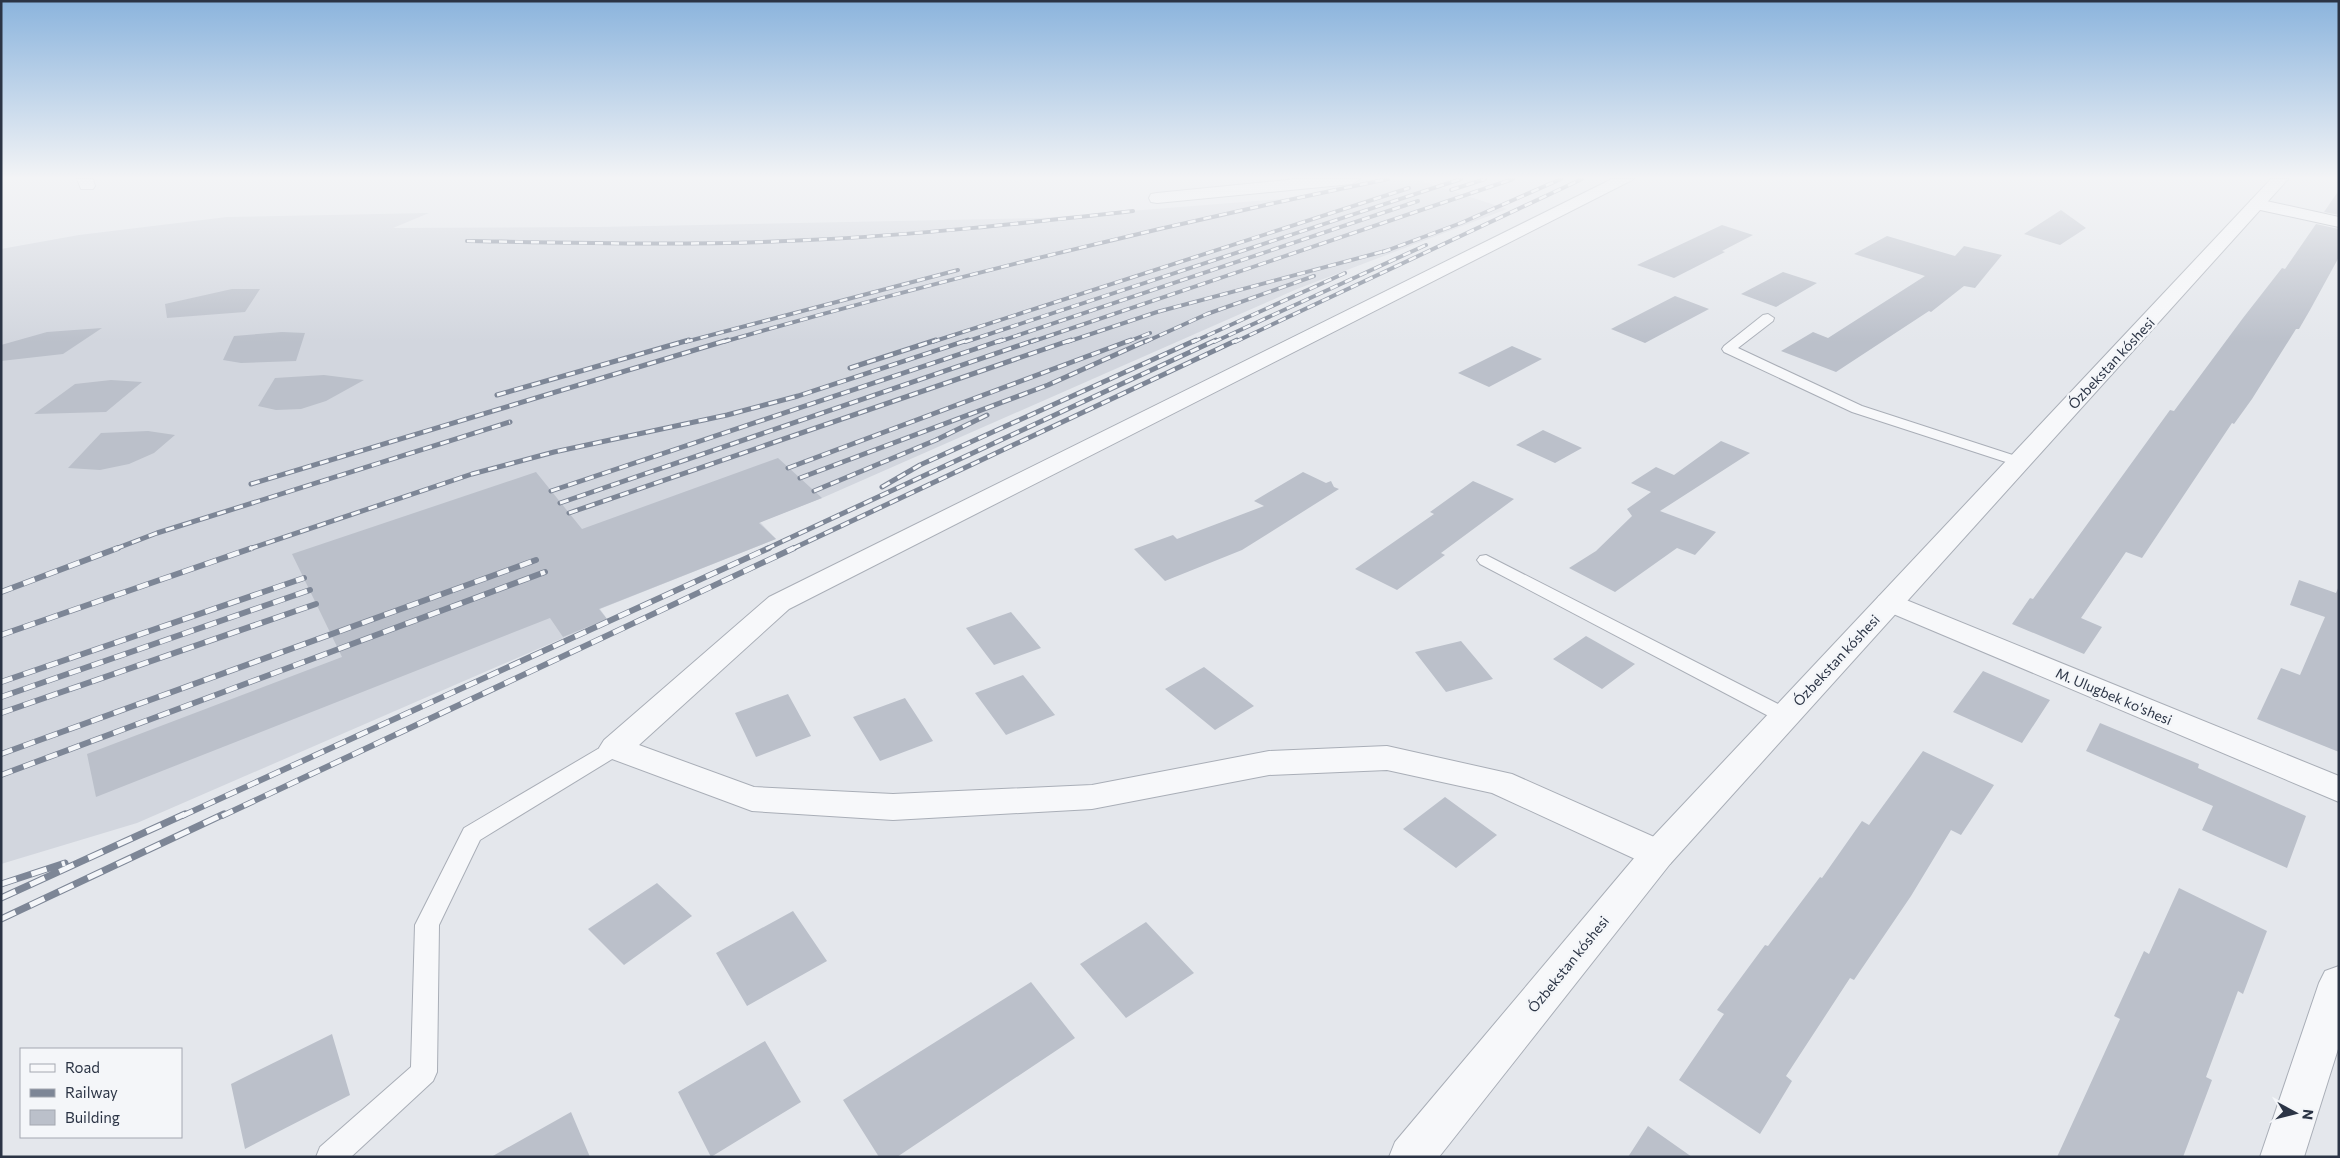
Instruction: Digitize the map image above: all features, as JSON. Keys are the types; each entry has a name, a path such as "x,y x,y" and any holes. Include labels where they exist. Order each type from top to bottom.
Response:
{"street":[{"path":"1520,233 779,603 615,748 752,799 893,807 1092,797 1269,763 1387,758 1500,783 1658,854"},
{"name":"Ózbekstan kóshesi","path":"1411,1157 1658,854 2230,233"},
{"name":"M. Ulugbek ko'shesi","path":"1889,602 2339,790"},
{"path":"2282,1157 2339,983"}],"lane":[{"path":"1768,318 1729,349 1857,409 2020,462"},
{"path":"1486,560 1785,716"},
{"path":"330,1157 424,1072 427,926 472,834 615,748"}],"shaded area":[{"path":"95,233 1444,233 1297,289 822,498 760,522 776,539 600,609 607,619 137,823 1,864 1,249"}],"building":[{"path":"1705,233 1747,233 1753,235 1722,251 1725,252 1674,278 1637,265"},
{"path":"2025,233 2078,233 2060,245 2024,234"},
{"path":"2310,233 2339,233 2339,257 2299,329 2296,329 2252,399 2234,424 2232,423 2142,558 2126,552 2081,618 2102,627 2084,654 2012,624 2030,598 2033,599 2170,410 2174,411 2282,268 2285,269"},
{"path":"1887,236 1955,256 1964,246 2002,255 1975,288 1964,286 1931,312 1929,311 1836,372 1781,351 1813,332 1828,338 1925,276 1854,254"},
{"path":"1783,272 1817,283 1776,307 1741,294"},
{"path":"232,289 260,289 245,312 167,318 165,304"},
{"path":"1675,296 1709,309 1645,343 1611,329"},
{"path":"102,328 63,354 1,361 1,345 47,332"},
{"path":"282,332 305,333 296,361 241,363 223,360 234,336"},
{"path":"1512,346 1542,359 1489,387 1458,373"},
{"path":"324,375 364,380 326,401 301,409 276,410 258,406 275,378"},
{"path":"111,380 142,382 106,412 34,414 75,384"},
{"path":"1543,430 1582,448 1555,463 1516,445"},
{"path":"148,431 175,435 154,453 129,464 100,470 68,468 101,433"},
{"path":"1721,441 1750,453 1660,511 1716,532 1695,555 1677,548 1615,592 1569,568 1596,551 1632,516 1627,509 1651,492 1631,483 1656,467 1674,475"},
{"path":"778,458 822,498 759,523 776,539 599,609 607,619 563,637 550,618 96,797 87,754 342,657 292,554 536,472 582,529"},
{"path":"1303,472 1326,483 1331,481 1334,487 1339,489 1242,550 1165,581 1134,549 1173,535 1177,539 1264,506 1254,501"},
{"path":"1473,481 1514,499 1441,553 1445,555 1397,590 1355,569 1434,514 1430,512"},
{"path":"2299,580 2336,593 2339,586 2339,752 2257,719 2281,668 2300,675 2325,617 2290,605"},
{"path":"1011,612 1041,648 994,665 966,628"},
{"path":"1586,636 1635,664 1602,689 1553,659"},
{"path":"1461,641 1493,679 1446,692 1415,652"},
{"path":"1204,667 1254,706 1215,730 1165,689"},
{"path":"1983,671 2050,700 2022,743 1953,712"},
{"path":"1023,675 1055,715 1006,735 975,693"},
{"path":"788,694 811,736 756,757 735,713"},
{"path":"905,698 933,741 880,761 853,717"},
{"path":"2100,723 2199,764 2198,768 2306,816 2287,868 2202,830 2213,806 2086,751"},
{"path":"1923,751 1994,785 1961,835 1951,830 1911,896 1854,980 1850,978 1786,1076 1792,1081 1760,1134 1679,1080 1724,1014 1717,1010 1765,945 1768,946 1820,877 1822,878 1862,821 1869,825"},
{"path":"1445,797 1497,835 1456,868 1403,829"},
{"path":"657,883 692,916 624,965 588,929"},
{"path":"2179,888 2267,931 2243,994 2238,991 2206,1077 2212,1080 2183,1157 2057,1157 2120,1019 2114,1016 2144,951 2149,954"},
{"path":"793,911 827,961 747,1006 716,953"},
{"path":"1146,922 1194,973 1126,1018 1080,964"},
{"path":"1031,982 1075,1038 897,1157 879,1157 843,1100"},
{"path":"332,1034 350,1095 245,1149 231,1084"},
{"path":"765,1041 801,1102 711,1157 678,1092"},
{"path":"571,1112 590,1157 491,1157"},
{"path":"1648,1126 1692,1157 1628,1157"}],"railway":[{"path":"467,241 595,243 766,242 916,233"},
{"path":"723,342 888,296 1141,233"},
{"path":"932,342 1269,233"},
{"path":"965,342 1297,233"},
{"path":"998,342 1323,233"},
{"path":"1031,342 1353,233"},
{"path":"1387,251 1434,233"},
{"path":"1235,342 1467,233"},
{"path":"1214,342 1426,245"},
{"path":"1067,342 1157,312 1387,251"},
{"path":"1383,252 1387,251"},
{"path":"685,342 958,270"},
{"path":"1193,342 1345,273"},
{"path":"1145,342 1207,314 1314,276"},
{"path":"1127,342 1150,333"},
{"path":"497,395 689,340"},
{"path":"251,484 728,340"},
{"path":"850,368 936,340"},
{"path":"249,549 472,474 554,452 727,415 798,396 968,340"},
{"path":"551,491 1002,340"},
{"path":"560,503 1035,340"},
{"path":"569,513 1071,340"},
{"path":"788,468 1131,340"},
{"path":"800,478 1048,385 1148,340"},
{"path":"882,487 920,465 1196,340"},
{"path":"766,549 1216,340"},
{"path":"792,549 1237,340"},
{"path":"814,491 936,440 987,415"},
{"path":"115,549 157,533 510,422"},
{"path":"1,592 118,548"},
{"path":"1,635 252,548"},
{"path":"182,816 769,548"},
{"path":"222,816 794,548"},
{"path":"1,754 536,560"},
{"path":"1,775 545,572"},
{"path":"1,682 304,578"},
{"path":"1,697 310,590"},
{"path":"1,713 316,604"},
{"path":"1,898 185,814"},
{"path":"1,919 224,814"},
{"path":"1,884 65,863"}]}
